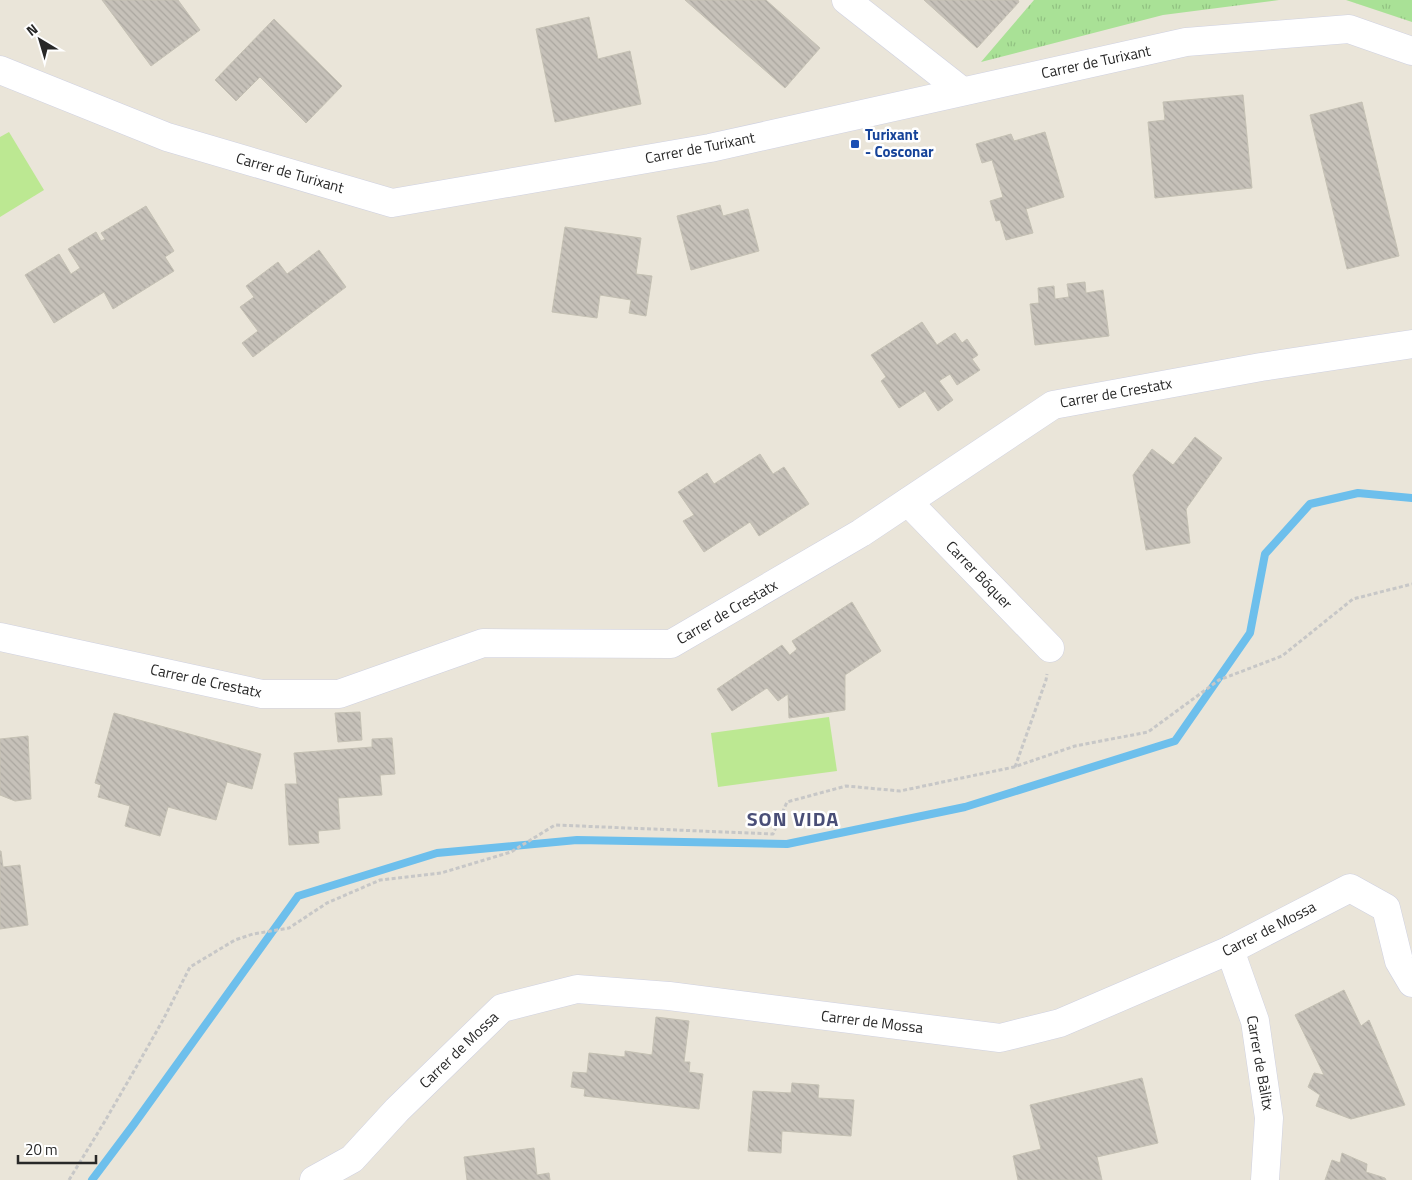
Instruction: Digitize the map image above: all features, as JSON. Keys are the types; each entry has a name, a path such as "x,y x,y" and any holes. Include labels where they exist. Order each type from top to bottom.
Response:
{"street":[{"path":"846,0 962,91"},
{"name":"Carrer de Turixant","path":"0,70 167,137 392,203 710,148 1186,42 1350,29 1412,51"},
{"name":"Carrer de Crestatx","path":"0,637 262,694 339,694 483,643 671,644 861,533 1053,405 1261,367 1412,344"},
{"name":"Carrer Bóquer","path":"908,502 1050,648"},
{"name":"Carrer de Mossa","path":"314,1180 352,1159 397,1110 502,1008 577,989 669,996 1000,1038 1060,1023 1230,950 1350,888 1386,908 1399,961 1412,983"},
{"name":"Carrer de Bàlitx","path":"1230,950 1255,1021 1270,1118 1265,1180"}],"path":[{"path":"69,1180 163,1020 190,967 236,940 253,934 289,928 327,903 380,880 441,873 512,852 555,825 773,834 787,802 846,786 900,791 1014,767 1075,746 1148,732 1219,680 1282,656 1353,599 1412,584"},
{"path":"1014,767 1046,680"}],"green space":[{"path":"1034,0 1279,0 1163,15 981,62"},
{"path":"1346,0 1412,0 1412,22"},
{"path":"9,132 44,190 0,217 0,137"},
{"path":"829,717 837,771 718,787 711,733"}],"building":[{"path":"102,0 178,0 200,30 151,66"},
{"path":"685,0 766,0 820,48 785,88"},
{"path":"924,0 1018,0 1019,2 977,48"},
{"path":"589,17 598,59 630,51 641,104 555,122 536,29"},
{"path":"274,19 342,86 306,123 260,77 236,101 215,80"},
{"path":"1243,95 1252,188 1155,198 1148,122 1165,120 1163,102"},
{"path":"1362,102 1399,256 1347,269 1310,115"},
{"path":"1045,132 1064,197 1026,209 1033,233 1006,240 1000,220 996,221 990,201 1003,197 992,160 982,163 976,144 1011,134 1014,141"},
{"path":"720,205 723,216 748,209 759,251 691,270 677,216"},
{"path":"146,206 174,251 165,257 174,271 113,309 104,292 54,323 25,275 59,254 71,274 80,268 68,249 96,232 101,241 105,239 101,233"},
{"path":"565,227 641,238 636,274 652,276 646,316 629,313 631,300 600,295 597,318 552,312"},
{"path":"319,250 346,287 253,357 242,343 258,331 240,307 254,297 246,286 278,262 287,274"},
{"path":"1085,282 1086,293 1103,290 1109,336 1035,345 1030,304 1039,303 1038,288 1054,286 1055,299 1069,297 1067,284"},
{"path":"922,322 937,345 955,333 962,343 967,339 978,355 972,359 980,370 957,385 950,374 939,381 953,400 938,411 925,391 899,408 881,381 886,377 871,355"},
{"path":"1195,437 1222,458 1186,509 1190,543 1146,550 1133,475 1152,449 1173,465"},
{"path":"760,454 773,474 784,467 809,504 759,536 750,522 704,552 683,521 694,515 678,492 707,473 714,484"},
{"path":"852,602 881,651 845,675 845,710 789,718 788,694 778,701 767,688 732,711 717,689 782,645 790,655 797,649 792,641"},
{"path":"360,712 362,740 338,742 335,713"},
{"path":"114,713 261,754 252,789 227,782 216,820 168,807 160,836 125,826 130,806 98,797 101,785 95,783"},
{"path":"28,736 31,799 15,801 0,795 0,739"},
{"path":"392,738 395,774 380,775 382,795 338,798 340,829 318,831 319,843 289,845 285,784 297,784 294,753 372,747 372,739"},
{"path":"0,851 3,867 20,865 28,925 0,929"},
{"path":"1344,990 1361,1026 1369,1020 1405,1105 1351,1119 1316,1106 1320,1095 1308,1087 1314,1073 1324,1075 1295,1015"},
{"path":"656,1017 689,1021 684,1062 690,1062 689,1072 703,1074 699,1109 584,1096 585,1089 571,1087 573,1072 587,1073 589,1053 625,1057 625,1051 652,1055"},
{"path":"1142,1078 1158,1143 1097,1157 1102,1180 1018,1180 1013,1156 1041,1149 1030,1105"},
{"path":"792,1083 819,1085 818,1098 854,1100 851,1136 782,1131 781,1153 748,1151 753,1091 791,1093"},
{"path":"534,1148 537,1175 549,1173 550,1180 467,1180 464,1157"},
{"path":"1342,1153 1367,1164 1366,1172 1386,1180 1325,1180 1332,1160 1340,1163"}],"waterway":[{"path":"92,1180 298,896 437,853 577,840 787,844 965,807 1175,741 1250,633 1265,554 1310,504 1358,493 1412,498"}],"place":[{"name":"Turixant - Cosconar","path":"855,144"}],"district":[{"name":"SON VIDA","path":"793,819"}]}
